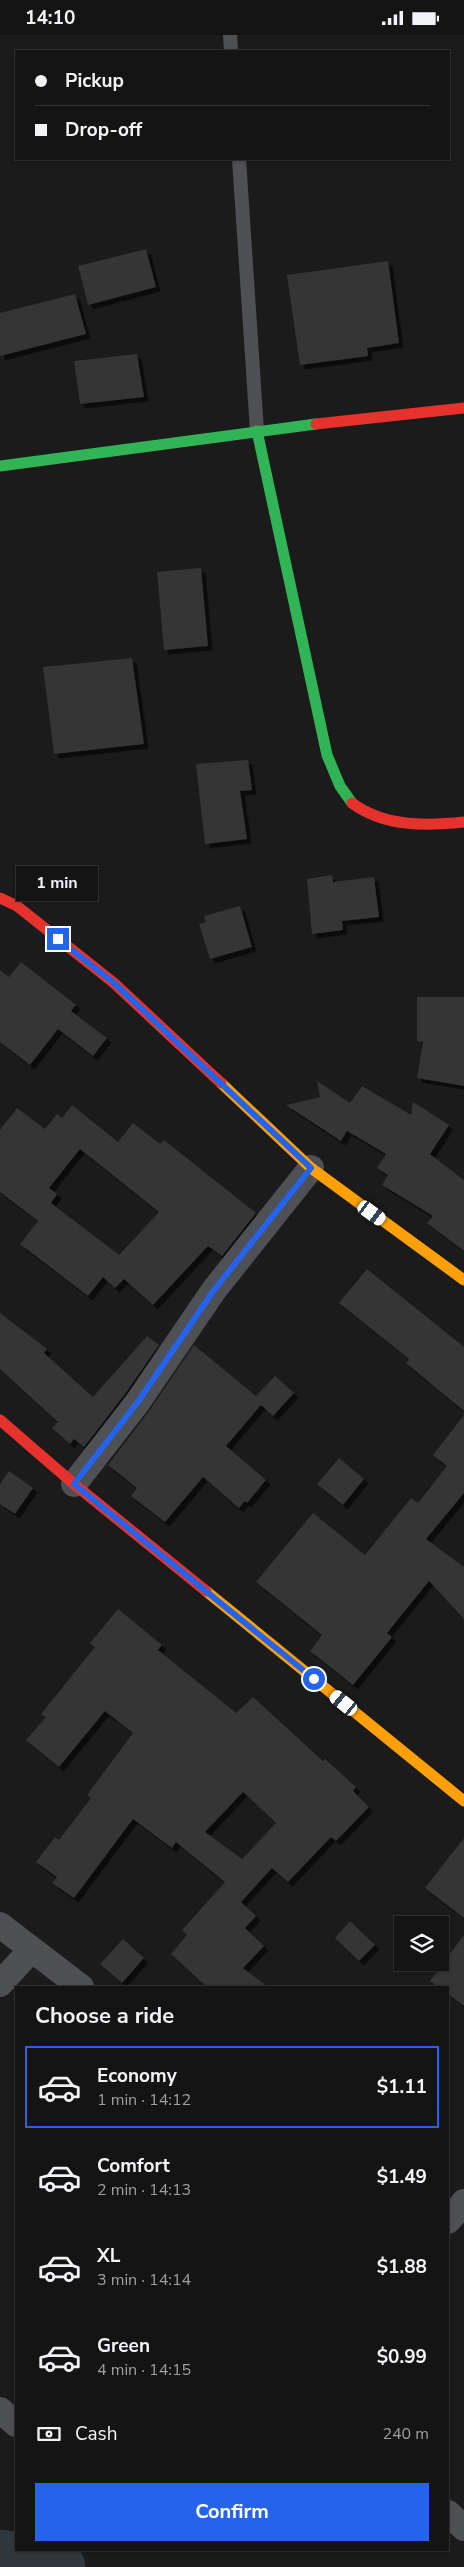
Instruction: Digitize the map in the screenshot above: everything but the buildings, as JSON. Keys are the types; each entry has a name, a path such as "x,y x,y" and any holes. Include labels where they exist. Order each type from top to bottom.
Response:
{"street":[{"path":"0,466 257,431 464,408"},
{"path":"257,431 327,755 335,776 352,803 375,816 403,823 437,825 464,823"},
{"path":"0,898 17,906 114,983 311,1168 464,1280"},
{"path":"74,1484 137,1403 214,1290 311,1168"},
{"path":"0,1420 74,1484 464,1801"},
{"path":"0,1925 30,1950 81,1986"},
{"path":"0,1984 30,1950"},
{"path":"449,2220 464,2202"},
{"path":"0,2411 15,2422"},
{"path":"449,2514 464,2529"}],"lane":[{"path":"230,35 231,50"},
{"path":"238,160 257,431"}],"waterway":[{"path":"0,2555 60,2567"}],"traffic: fast":[{"path":"0,466 316,424"},
{"path":"257,431 327,755 340,786 352,803"}],"traffic: slow":[{"path":"221,1083 311,1168 464,1280"},
{"path":"206,1591 464,1801"}],"traffic: jam":[{"path":"316,424 464,408"},
{"path":"352,803 364,811 391,821 420,824 464,822"},
{"path":"0,898 17,906 114,983 221,1083"},
{"path":"0,1420 74,1484 206,1591"}],"route":[{"path":"58,939 114,983 311,1168 214,1290 137,1403 74,1484 314,1679"}]}
